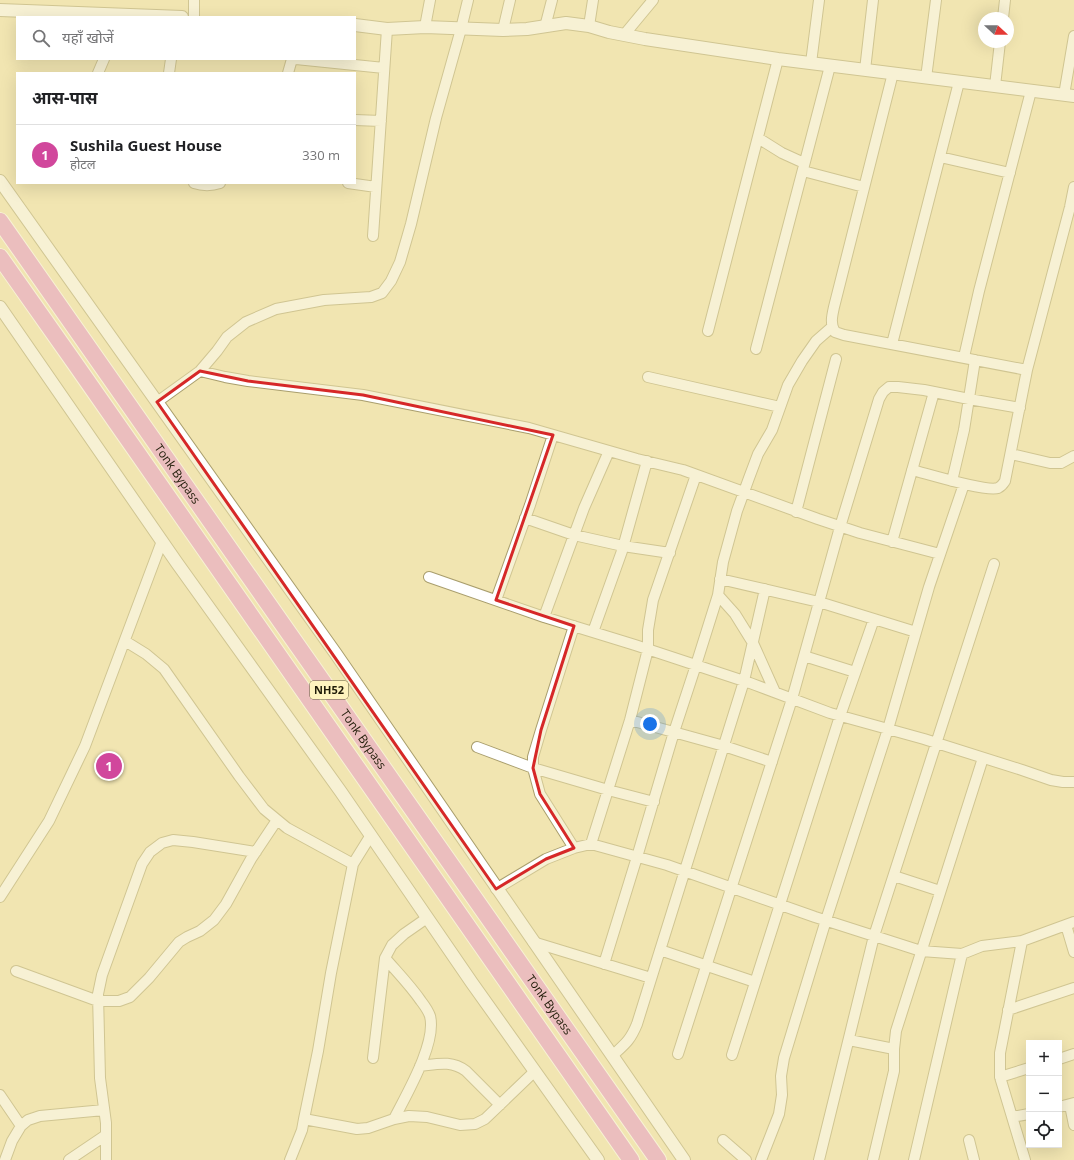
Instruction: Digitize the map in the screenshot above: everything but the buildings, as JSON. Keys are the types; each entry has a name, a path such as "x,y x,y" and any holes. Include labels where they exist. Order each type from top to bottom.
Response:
{"highway":[{"name":"Tonk Bypass","path":"0,221 658,1160"},
{"name":"NH52","path":"0,257 631,1160"}],"street":[{"path":"194,0 194,16"},
{"path":"425,27 430,0"},
{"path":"156,402 200,371 227,337 246,322 276,309 324,300 371,297 382,293 391,281 400,262 411,224 436,118 468,0"},
{"path":"503,30 510,0"},
{"path":"544,26 552,0"},
{"path":"624,35 653,0"},
{"path":"811,63 819,0"},
{"path":"865,70 873,0"},
{"path":"926,78 936,0"},
{"path":"1004,12 1005,0"},
{"path":"589,26 590,1"},
{"path":"0,10 124,16"},
{"path":"356,25 387,29 425,27 503,30 527,29 566,23 589,26 624,35 778,59 1069,96 1074,36"},
{"path":"373,236 387,29"},
{"path":"995,86 999,48"},
{"path":"708,331 778,59"},
{"path":"98,72 104,60"},
{"path":"169,72 171,60"},
{"path":"288,72 292,60"},
{"path":"306,60 384,68"},
{"path":"756,349 830,66"},
{"path":"893,73 834,307 832,327 835,332 844,335 1027,370"},
{"path":"892,344 960,82"},
{"path":"964,357 979,291 1031,91"},
{"path":"356,120 381,121"},
{"path":"758,138 803,167 864,187"},
{"path":"940,158 1010,173"},
{"path":"0,181 336,654 496,889 684,1160"},
{"path":"197,184 217,184"},
{"path":"355,184 376,187"},
{"path":"912,470 964,484 986,488 997,488 1002,486 1005,481 1027,370 1074,187"},
{"path":"0,307 162,541 341,792 427,918 598,1160"},
{"path":"604,964 638,857 674,732 718,595 723,562 737,511 758,454 772,430 788,385 816,341 832,327"},
{"path":"796,512 836,359"},
{"path":"952,481 964,430 975,360"},
{"path":"200,371 248,381 363,395 529,428 683,470 840,527 940,554"},
{"path":"648,377 780,407"},
{"path":"678,1054 792,699 840,527 879,399 883,392 889,387 898,387 1020,408"},
{"path":"892,542 934,392"},
{"path":"496,600 553,435"},
{"path":"544,617 584,508 609,451"},
{"path":"1011,454 1050,463 1061,463 1074,456"},
{"path":"593,632 623,546 647,461"},
{"path":"591,844 630,720 648,649 648,630 653,600 696,475"},
{"path":"761,1160 779,1114 782,1095 781,1076 784,1058 826,920 888,729 929,587 964,484"},
{"path":"525,518 574,535 623,546 670,553"},
{"path":"0,897 49,821 82,753 162,541"},
{"path":"819,1160 874,936 994,564"},
{"path":"429,577 544,617 648,649 744,681 840,716 936,743 1051,780 1074,782"},
{"path":"720,579 819,602 916,632"},
{"path":"612,1056 631,1038 637,1024 744,681 765,589"},
{"path":"718,595 735,614 753,644 775,692"},
{"path":"732,1055 840,716 874,619"},
{"path":"574,626 533,757 532,768 540,794 574,848"},
{"path":"125,641 146,654 164,670 243,782 264,809 287,828 353,864"},
{"path":"804,656 855,672"},
{"path":"630,720 724,746 772,762"},
{"path":"477,747 532,768 654,802"},
{"path":"874,1160 894,1070 896,1031 983,758"},
{"path":"16,971 98,1001 119,1001 130,997 149,978 179,942 187,936 200,931 214,920 226,904 256,852 277,820"},
{"path":"290,1160 302,1130 353,864 371,835"},
{"path":"106,1160 106,1135 100,1078 98,994 102,975 142,864 150,852 162,843 173,840 256,852"},
{"path":"496,889 546,859 574,848 591,844 667,865 921,951 962,954 982,946 1022,940 1070,923 1074,952"},
{"path":"894,876 940,891"},
{"path":"373,1058 386,958 392,945 404,934 427,918"},
{"path":"1022,940 1000,1053 1000,1077 1025,1160"},
{"path":"533,942 651,978"},
{"path":"660,950 755,982"},
{"path":"914,1160 962,954"},
{"path":"386,958 414,991 427,1010 431,1023 428,1044 420,1066 394,1119"},
{"path":"1008,1010 1074,988"},
{"path":"849,1040 894,1049"},
{"path":"1062,1058 1074,1054"},
{"path":"420,1066 445,1063 461,1067 500,1105"},
{"path":"1000,1077 1026,1069"},
{"path":"304,1119 357,1129 368,1128 394,1119 409,1116 427,1117 460,1125 475,1124 485,1119 535,1072"},
{"path":"0,1095 21,1126"},
{"path":"1062,1106 1072,1104 1074,1125"},
{"path":"4,1160 12,1141 21,1126 28,1120 40,1116 104,1110"},
{"path":"1012,1117 1026,1115"},
{"path":"69,1160 106,1135"},
{"path":"723,1140 746,1160"},
{"path":"969,1140 974,1160"}],"highlighted area":[{"path":"200,371 248,381 363,395 553,435 496,600 574,626 541,730 533,768 540,794 574,848 546,859 496,889 157,402"}],"place":[{"name":"Sushila Guest House","path":"109,766"}]}
